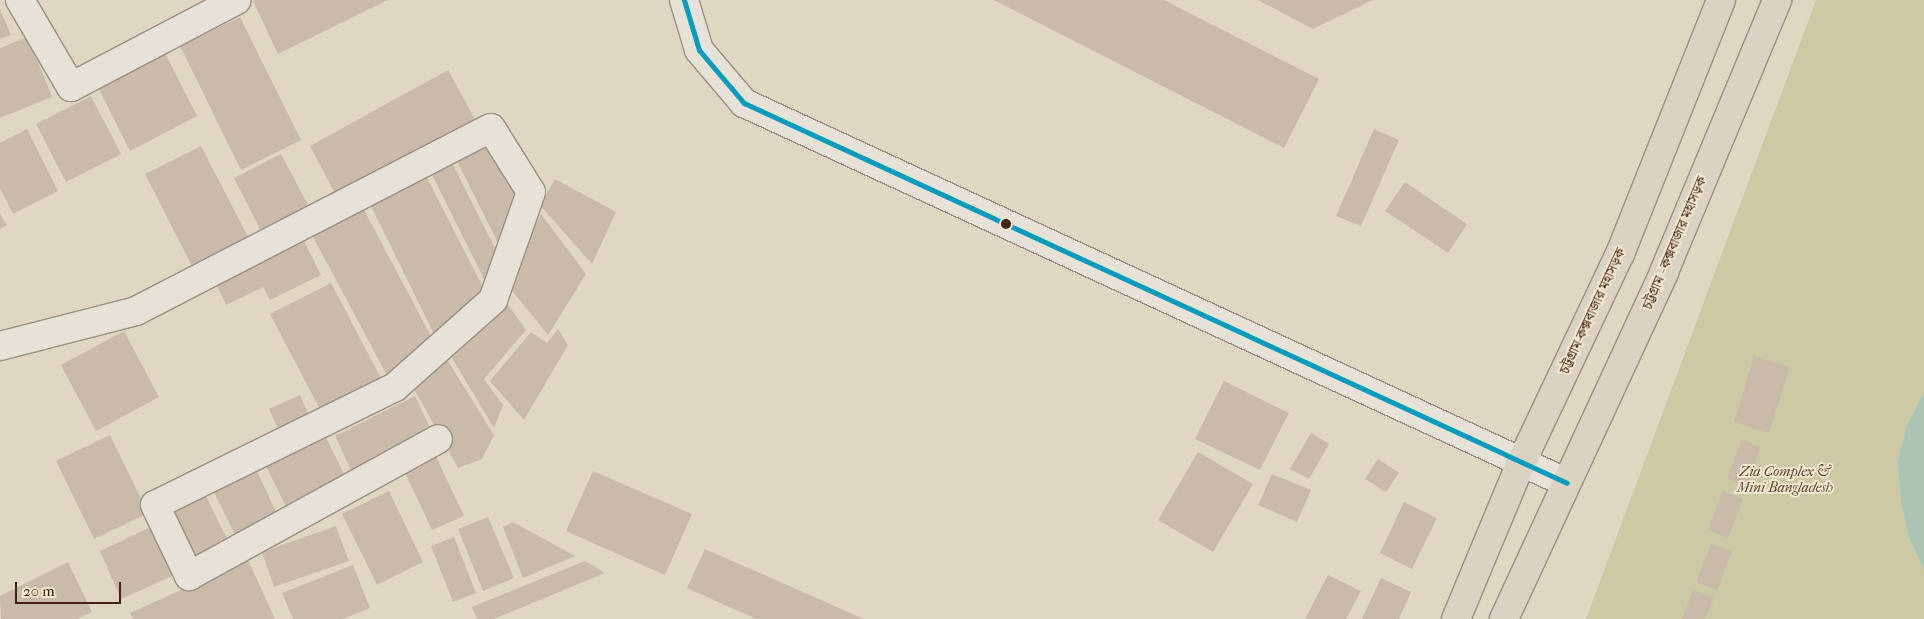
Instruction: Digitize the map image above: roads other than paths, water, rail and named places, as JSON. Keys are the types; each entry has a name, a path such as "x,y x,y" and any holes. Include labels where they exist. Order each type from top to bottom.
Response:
{"highway":[{"name":"চট্টগ্রাম-কক্সবাজার মহাসড়ক","path":"1456,619 1521,463 1620,254 1721,0"},
{"name":"চট্টগ্রাম - কক্সবাজার মহাসড়ক","path":"1504,619 1664,272 1777,0"}],"street":[{"path":"20,0 71,87 237,0"},
{"path":"684,0 699,50 744,103 1566,483"},
{"path":"0,346 136,311 491,128 531,192 493,300 395,387 155,506 189,576 438,438"}],"park label":[{"name":"Zia Complex & Mini Bangladesh","path":"1785,480"}]}
